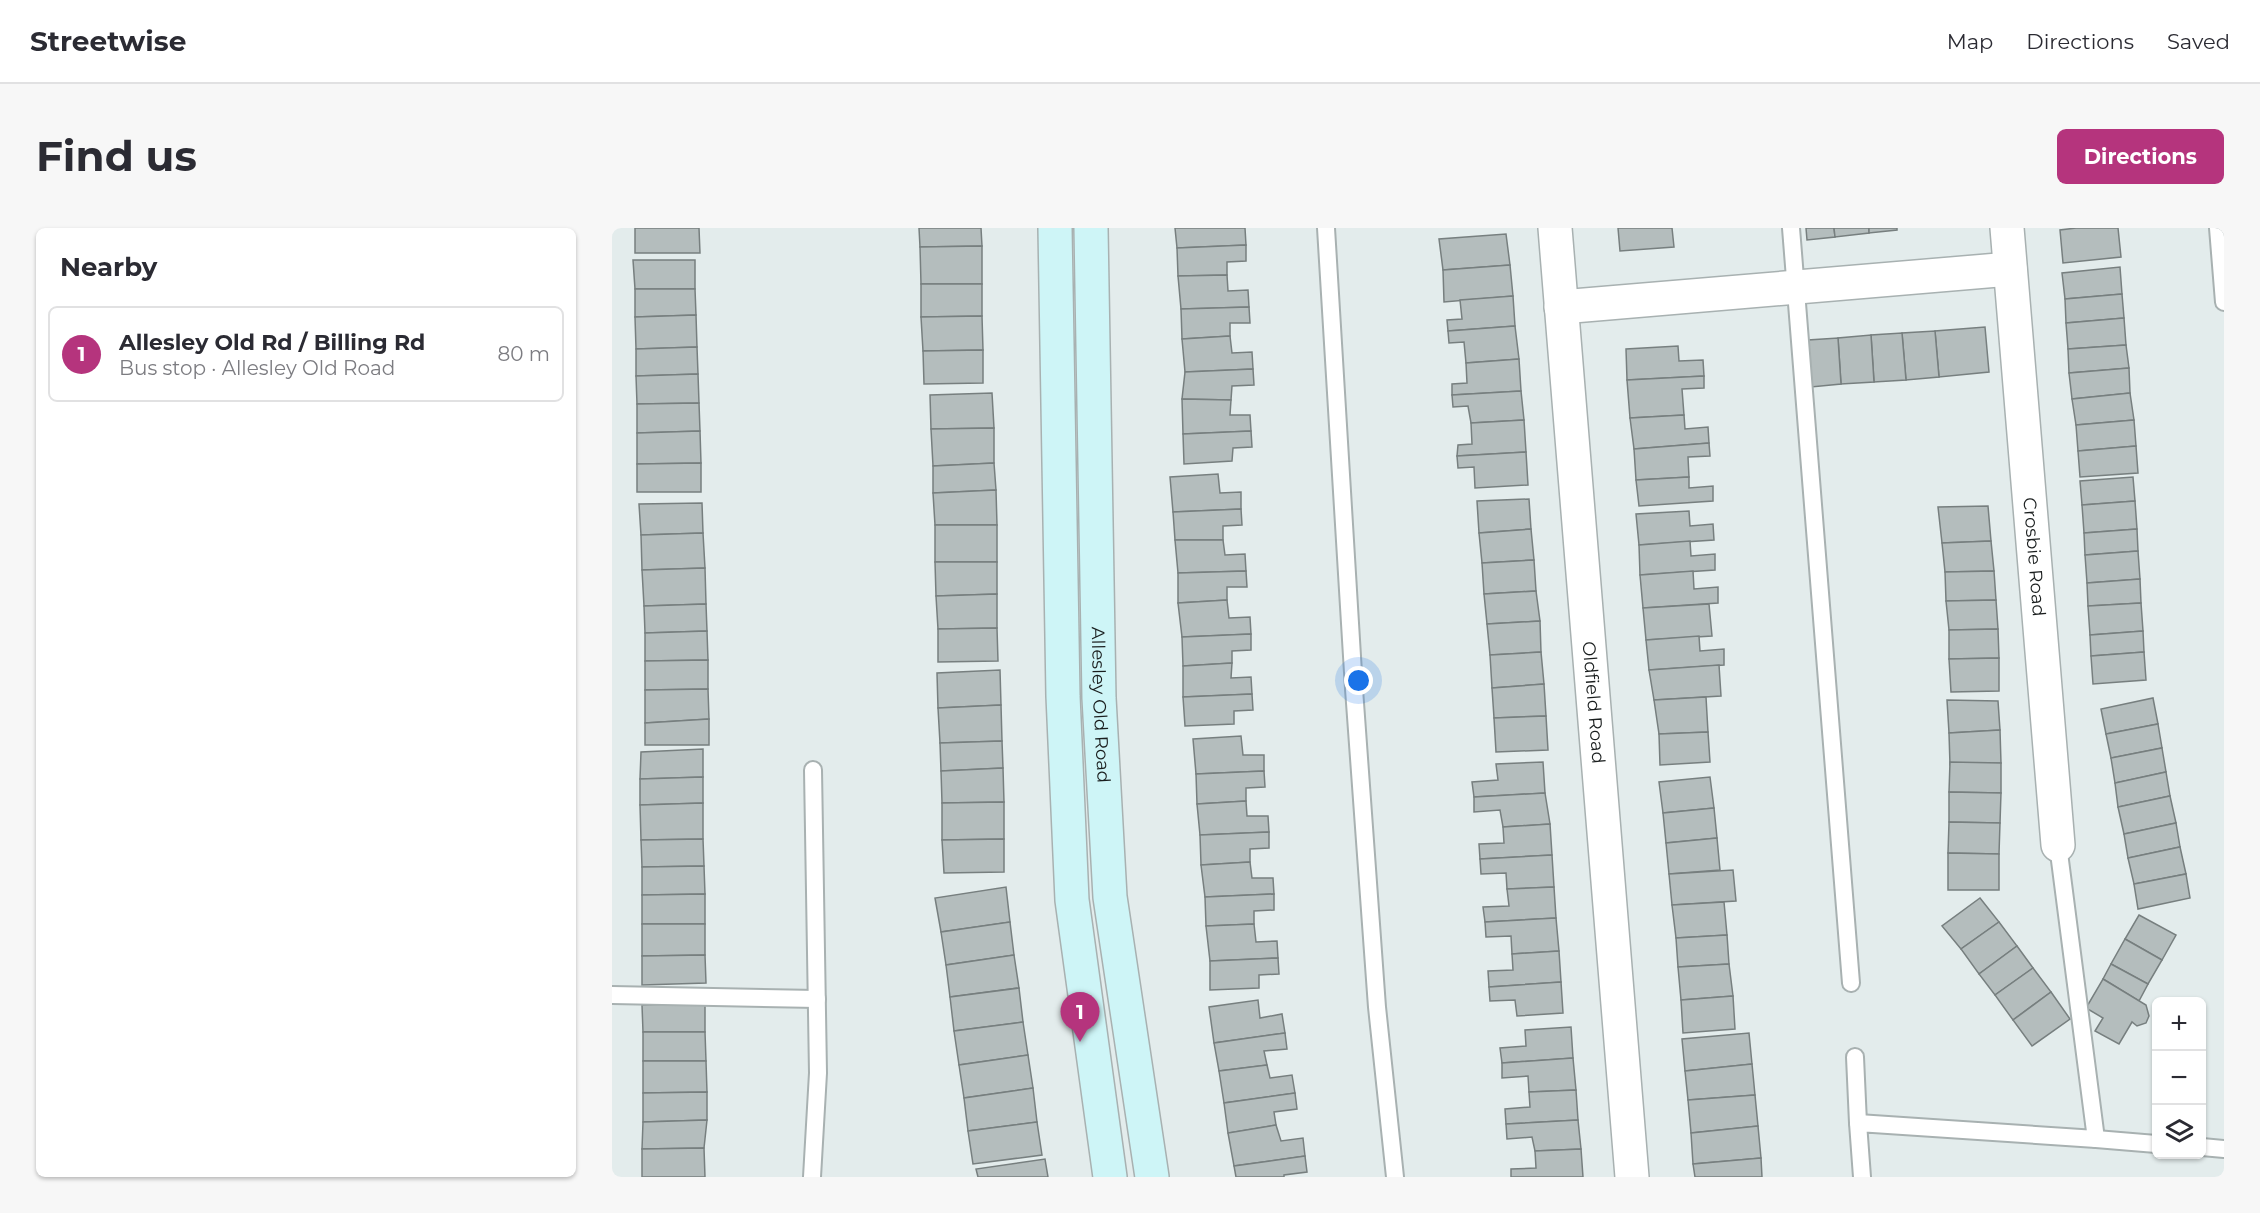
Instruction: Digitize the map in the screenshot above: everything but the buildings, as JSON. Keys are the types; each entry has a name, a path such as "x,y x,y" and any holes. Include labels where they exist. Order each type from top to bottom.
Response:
{"main road":[{"name":"Allesley Old Road","path":"1055,228 1063,696 1072,900 1110,1177"},
{"name":"Allesley Old Road","path":"1091,228 1099,698 1110,897 1152,1177"},
{"path":"1058,414 1094,413"}],"street":[{"name":"Oldfield Road","path":"1555,228 1632,1177"},
{"name":"Crosbie Road","path":"2007,228 2058,845"},
{"path":"1561,307 2010,269"}],"lane":[{"path":"1326,228 1355,701 1377,1007 1395,1177"},
{"path":"1791,228 1851,983"},
{"path":"2218,228 2224,302"},
{"path":"812,1177 818,1073 813,770"},
{"path":"2058,845 2096,1139"},
{"path":"612,995 817,999"},
{"path":"1855,1057 1862,1177"},
{"path":"1858,1123 2152,1144"},
{"path":"2206,1147 2224,1149"}],"place":[{"name":"Allesley Old Rd / Billing Rd","path":"1080,1042"}]}
